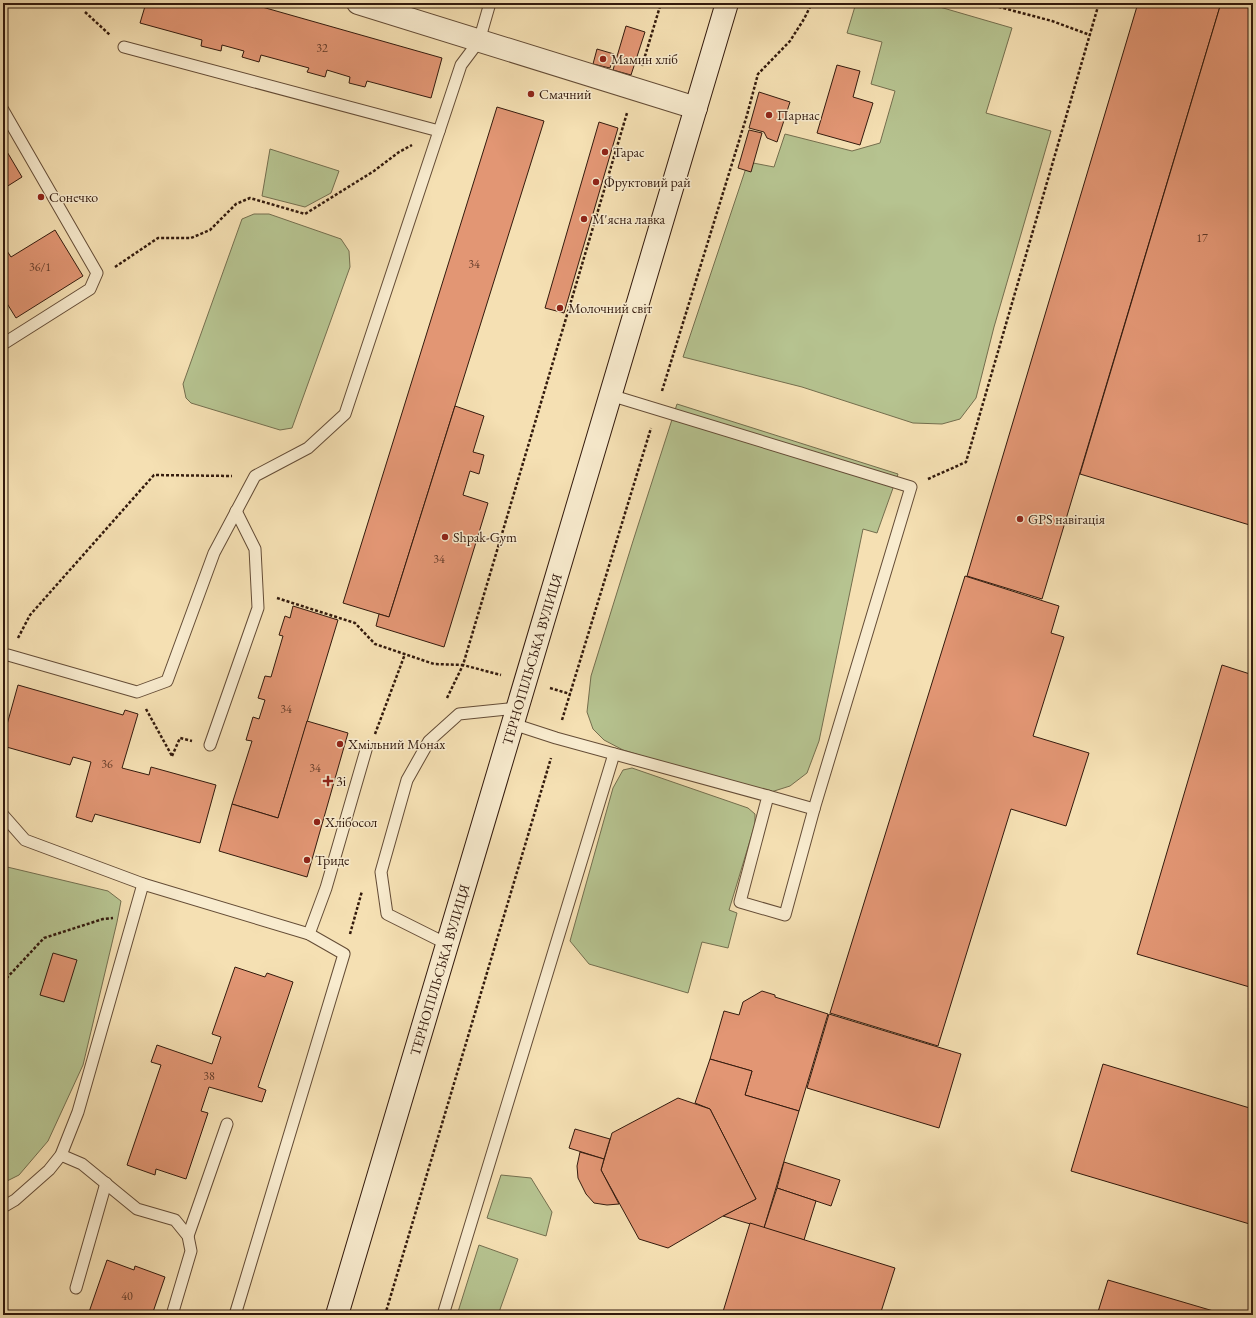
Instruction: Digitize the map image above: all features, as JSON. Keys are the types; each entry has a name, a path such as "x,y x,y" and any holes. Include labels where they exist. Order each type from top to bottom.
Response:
{"main road":[{"path":"358,3 696,108"},
{"name":"ТЕРНОПІЛЬСЬКА ВУЛИЦЯ","path":"337,1315 727,3"}],"lane":[{"path":"5,656 137,692 167,682 214,554 255,476 308,448 345,414 461,65 479,40 490,3"},
{"path":"124,47 439,131"},
{"path":"3,110 97,273 90,289 3,344"},
{"path":"610,395 911,487 814,809 785,914 740,902 768,796"},
{"path":"210,745 258,608 255,549 236,511"},
{"path":"447,944 387,914 381,872 407,780 429,741 459,714 515,716 556,738 814,809"},
{"path":"309,934 326,888 366,750"},
{"path":"443,1315 614,754"},
{"path":"3,815 25,840 143,884 309,934 344,954 234,1315"},
{"path":"3,1207 15,1200 49,1170 61,1155 78,1112 143,884"},
{"path":"188,1236 227,1124"},
{"path":"61,1155 82,1164 138,1210 175,1220 188,1236 192,1251 172,1315"},
{"path":"76,1288 106,1183"}],"path":[{"path":"463,665 634,89 661,3"},
{"path":"385,1315 556,738 745,122 758,74 790,41 812,3"},
{"path":"984,3 1052,21 1090,35"},
{"path":"911,487 966,462 1099,3"},
{"path":"85,12 124,47"},
{"path":"93,281 158,238 191,238 210,230 236,204 250,198 305,214 374,171 399,152 439,131"},
{"path":"5,656 30,615 154,475 255,476"},
{"path":"257,592 355,623 375,644 434,664 463,665 525,681"},
{"path":"378,728 405,654"},
{"path":"137,692 172,756 180,738"},
{"path":"3,982 44,938 103,919 134,916"}],"green space":[{"path":"856,3 926,3 1012,28 986,113 1051,131 994,327 976,398 960,419 942,424 913,423 802,387 683,357 748,162 774,167 785,134 852,151 880,143 895,91 871,84 882,42 847,33"},
{"path":"270,149 339,171 331,193 305,207 262,196"},
{"path":"254,214 269,214 341,239 349,251 350,267 292,428 280,430 191,403 186,398 183,384 242,219"},
{"path":"677,404 898,474 877,533 863,529 819,741 807,773 790,786 771,792 688,770 623,750 604,740 593,729 587,712 591,676"},
{"path":"632,768 748,808 755,814 755,824 729,910 737,913 728,948 702,942 688,993 589,964 570,941 613,788 623,770"},
{"path":"3,866 108,891 121,901 83,1065 48,1141 19,1175 3,1183"},
{"path":"501,1175 531,1178 552,1212 546,1236 487,1218"},
{"path":"479,1245 518,1259 498,1315 457,1315"}],"building":[{"path":"146,3 248,3 442,58 431,98 367,81 365,87 349,83 350,77 327,70 325,77 307,72 309,68 261,55 259,62 242,57 244,51 222,45 221,51 201,46 202,40 140,23"},
{"path":"1138,3 1221,3 1042,599 967,576"},
{"path":"1221,3 1253,3 1253,526 1080,474"},
{"path":"626,26 645,32 631,75 613,70"},
{"path":"597,49 614,54 610,68 593,64"},
{"path":"837,65 860,71 853,97 873,103 860,145 817,133"},
{"path":"759,92 790,102 777,142 767,138 764,132 749,128"},
{"path":"497,107 544,121 389,617 343,603"},
{"path":"599,122 618,128 564,313 545,308"},
{"path":"749,130 762,133 751,172 738,168"},
{"path":"3,145 22,177 3,189"},
{"path":"55,230 83,276 16,318 3,297 3,245 11,257"},
{"path":"455,406 484,416 473,452 484,455 479,474 470,471 463,495 488,503 444,647 376,626 379,614 389,617"},
{"path":"965,576 1059,606 1051,633 1064,637 1033,736 1089,753 1066,826 1011,809 938,1046 830,1013"},
{"path":"293,606 338,620 278,818 232,804 252,741 246,740 253,717 259,719 265,700 258,698 265,676 271,677 283,636 279,635 285,616 290,618"},
{"path":"1222,665 1253,675 1253,988 1137,954"},
{"path":"18,685 123,715 125,710 138,714 122,768 149,775 151,767 216,785 200,843 95,814 92,822 76,817 91,762 73,757 70,765 3,746 3,739"},
{"path":"307,721 348,733 307,877 219,851 232,804 278,818"},
{"path":"53,953 77,960 64,1002 40,995"},
{"path":"235,967 265,977 267,973 293,982 258,1087 266,1090 262,1102 209,1087 201,1111 208,1113 186,1179 156,1169 155,1175 127,1165 161,1065 151,1062 157,1045 212,1064 221,1037 212,1034"},
{"path":"762,991 775,995 775,997 828,1014 799,1111 745,1095 752,1071 710,1059 724,1011 739,1015 743,1002"},
{"path":"829,1014 961,1054 939,1128 807,1088"},
{"path":"710,1059 752,1071 745,1095 799,1111 764,1228 723,1216 756,1199 710,1109 695,1103"},
{"path":"1103,1064 1253,1109 1253,1225 1071,1171"},
{"path":"678,1098 710,1109 756,1199 723,1216 668,1248 639,1239 601,1170 612,1133"},
{"path":"575,1129 610,1139 604,1159 569,1148"},
{"path":"580,1152 604,1159 601,1170 619,1204 607,1205 594,1203 586,1194 578,1178 577,1166"},
{"path":"784,1162 840,1180 831,1206 777,1188"},
{"path":"777,1188 816,1201 804,1240 764,1228"},
{"path":"750,1223 895,1268 880,1315 722,1315"},
{"path":"107,1260 134,1270 135,1266 165,1277 152,1315 88,1315"},
{"path":"1108,1280 1227,1315 1097,1315"}],"place":[{"name":"Мамин хліб","path":"603,59"},
{"name":"Смачний","path":"531,94"},
{"name":"Парнас","path":"769,115"},
{"name":"Тарас","path":"605,152"},
{"name":"Фруктовий рай","path":"596,182"},
{"name":"Сонечко","path":"41,197"},
{"name":"М'ясна лавка","path":"584,219"},
{"name":"Молочний світ","path":"560,308"},
{"name":"GPS навігація","path":"1020,519"},
{"name":"Shpak-Gym","path":"445,537"},
{"name":"Хмільний Монах","path":"340,744"},
{"name":"3і","path":"328,781"},
{"name":"Хлібосол","path":"317,822"},
{"name":"Триде","path":"307,860"}]}
